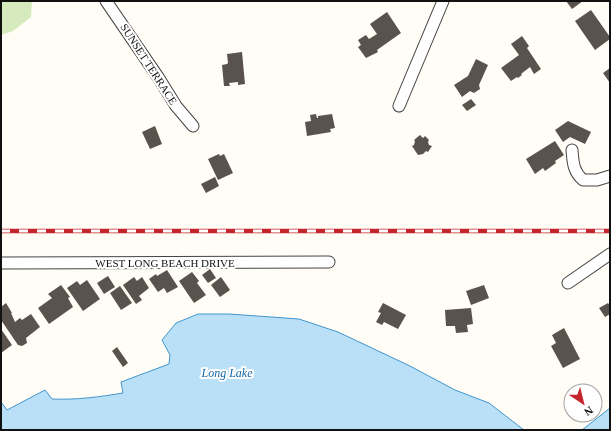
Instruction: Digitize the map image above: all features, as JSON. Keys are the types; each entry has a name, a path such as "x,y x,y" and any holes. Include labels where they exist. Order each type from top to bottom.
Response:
{"street":[{"name":"SUNSET TERRACE","path":"106,1 150,64 176,106 193,126"},
{"path":"399,106 443,1"},
{"path":"572,150 573,166 583,180 597,180 610,176"},
{"path":"568,283 610,254"},
{"name":"WEST LONG BEACH DRIVE","path":"1,263 329,262"}],"green space":[{"path":"1,1 32,1 31,17 13,31 1,35"}],"water":[{"name":"Long Lake","path":"198,314 229,314 299,319 338,332 410,366 455,390 489,403 524,430 1,430 1,402 7,410 45,390 52,399 88,398 123,393 121,382 169,364 170,355 162,340 176,323"},
{"path":"610,408 610,430 582,430 591,423 603,423 603,414"}],"building":[{"path":"566,1 583,1 572,9"},
{"path":"591,10 610,37 610,39 595,50 575,21"},
{"path":"387,12 401,33 377,50 378,52 366,58 358,47 361,45 358,40 366,35 369,39 377,34 370,24"},
{"path":"522,36 529,46 527,48 541,69 534,74 530,67 518,78 517,77 511,81 501,68 519,55 511,44"},
{"path":"242,52 245,84 238,85 238,82 229,83 230,86 224,86 222,65 228,63 227,54"},
{"path":"476,59 488,65 479,85 480,89 474,93 470,91 462,97 454,85 468,76"},
{"path":"610,68 610,83 603,73"},
{"path":"471,99 476,105 467,111 462,105"},
{"path":"316,114 318,118 318,116 332,114 335,128 330,129 331,132 307,136 305,122 311,121 310,115"},
{"path":"568,121 591,132 585,144 570,137 563,142 555,130"},
{"path":"155,126 162,144 150,149 142,132"},
{"path":"420,135 423,138 425,136 429,140 429,145 432,146 428,152 426,151 423,154 418,155 412,146 414,145 414,140"},
{"path":"555,141 564,155 555,161 556,163 545,171 543,168 535,174 526,159"},
{"path":"219,154 220,156 224,154 233,173 218,180 208,159"},
{"path":"215,177 219,186 206,193 201,184"},
{"path":"210,269 216,278 208,283 202,275"},
{"path":"167,270 178,287 167,293 164,288 158,292 149,279 156,274 157,276"},
{"path":"192,272 199,281 197,283 206,295 194,303 179,281"},
{"path":"108,276 115,287 104,294 97,283"},
{"path":"134,277 137,281 142,277 149,288 139,296 142,300 136,304 123,285"},
{"path":"221,277 230,290 220,297 211,285"},
{"path":"87,280 100,299 83,311 67,288 77,281 80,285"},
{"path":"61,285 70,297 68,298 73,307 49,324 38,308 52,298 48,294"},
{"path":"484,285 489,298 471,305 466,291"},
{"path":"120,286 132,303 121,310 110,293"},
{"path":"6,303 15,322 20,318 22,320 31,314 40,327 26,338 27,343 22,346 18,345 1,320 1,307"},
{"path":"383,303 406,315 398,329 384,322 382,325 376,322 381,313 378,312"},
{"path":"608,303 610,306 610,314 605,317 599,308"},
{"path":"471,308 473,324 467,325 468,332 456,333 455,326 446,326 445,310"},
{"path":"564,328 580,359 563,368 551,346 556,343 552,335"},
{"path":"1,329 12,345 1,353"},
{"path":"117,347 128,363 123,367 112,351"}],"railway":[{"path":"1,231 610,231"}]}
